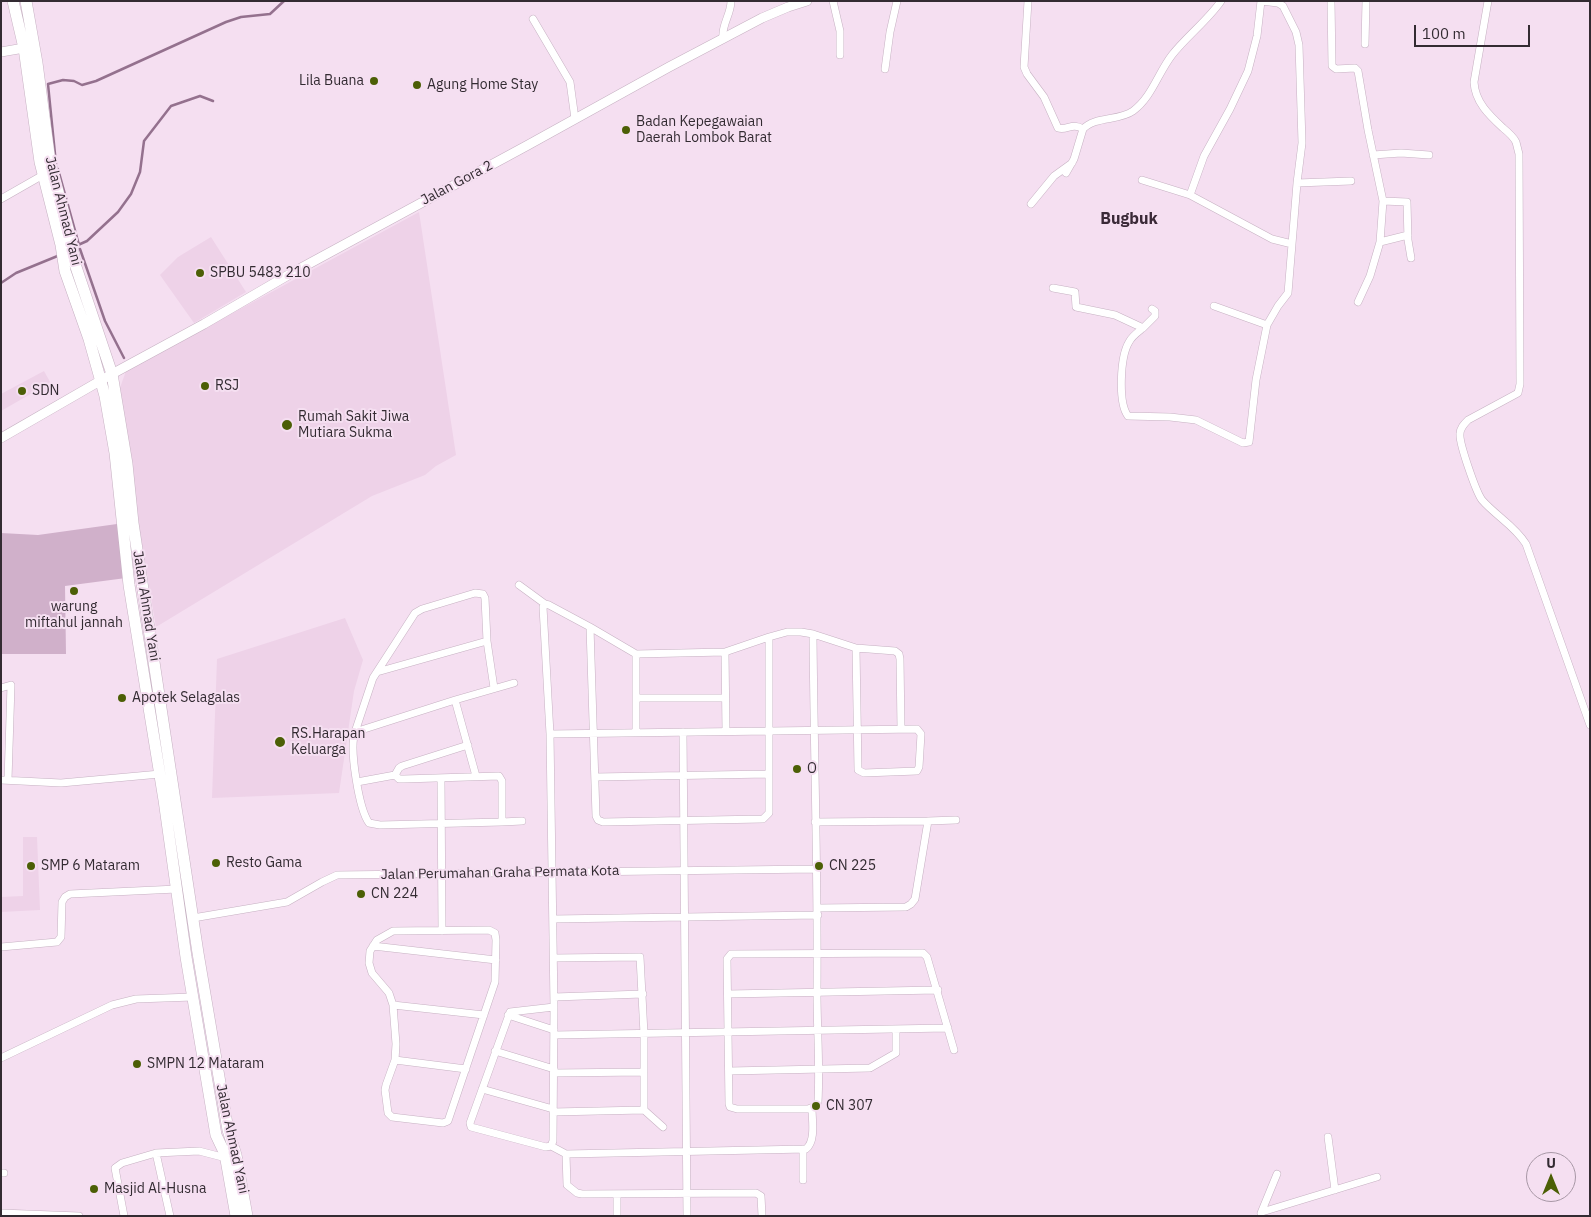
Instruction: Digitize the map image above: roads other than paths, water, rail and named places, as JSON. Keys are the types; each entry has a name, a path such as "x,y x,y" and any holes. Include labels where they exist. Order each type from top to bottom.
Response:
{"highway":[{"path":"13,1 24,48 36,142 44,175 61,222 66,243 65,271 105,396 115,453 129,585 160,774 167,784"},
{"name":"Jalan Ahmad Yani","path":"26,1 54,161 61,222"},
{"name":"Jalan Ahmad Yani","path":"66,243 80,278 112,374 127,464 167,784 193,918 228,1130 229,1155 248,1216"},
{"path":"69,282 80,278"},
{"path":"170,798 177,889 186,957 216,1135 229,1155 236,1216"},
{"path":"186,957 198,953"}],"street":[{"path":"724,38 723,31 731,9 731,1"},
{"name":"Jalan Gora 2","path":"1,438 290,274 724,38 770,15 808,1"},
{"path":"833,1 840,31 840,55"},
{"path":"884,69 896,1"},
{"path":"1028,1 1024,67 1027,74 1044,97 1054,122 1059,129 1077,126 1084,130"},
{"path":"1066,173 1072,163 1084,130 1093,124 1128,114 1140,105 1155,84 1172,54 1221,1"},
{"path":"1152,309 1155,311 1155,316 1130,340 1122,362 1122,385 1126,415 1129,417 1170,417 1196,420 1246,443 1250,439 1256,380 1268,324 1288,294 1302,143 1297,37 1283,6 1278,3 1260,1 1257,36 1248,71 1204,156 1190,194"},
{"path":"1331,1 1332,66 1336,69 1355,68 1358,70 1383,201 1380,242 1373,269 1358,302"},
{"path":"1365,44 1366,1"},
{"path":"1488,1 1474,82 1475,90 1483,108 1516,142 1519,154 1520,384 1518,393 1468,420 1462,427 1460,434 1461,444 1477,492 1482,500 1520,534 1526,544 1590,725"},
{"path":"533,19 570,82 575,119"},
{"path":"1,52 24,48"},
{"path":"1373,155 1402,153 1429,155"},
{"path":"1031,204 1054,176 1072,163"},
{"path":"1,199 44,175"},
{"path":"1142,180 1190,194 1272,239 1292,244"},
{"path":"1297,183 1351,181"},
{"path":"1383,201 1406,202 1409,248 1412,258"},
{"path":"1380,242 1408,234"},
{"path":"1053,288 1075,292 1076,307 1115,315 1143,328"},
{"path":"1214,306 1268,324"},
{"path":"519,585 545,604 590,627 636,654 725,652 787,632 813,634 856,648 895,651 899,654 900,659 901,730"},
{"path":"494,688 487,641 485,598 483,594 476,593 422,609 415,614 373,678 353,738 357,782 364,814 369,824 522,821"},
{"path":"545,604 543,607 550,734 554,958 553,1141 550,1146"},
{"path":"590,627 596,816 598,820 603,822 766,818 769,813 769,637"},
{"path":"813,634 818,912 818,954 817,992 818,1102 812,1108 730,1107 727,959 730,954 818,954 923,953 927,956 938,990 954,1050"},
{"path":"377,672 487,641"},
{"path":"550,734 726,731 814,730 858,730 901,730 917,729 920,732 919,767 917,771 860,772 858,768 858,730 856,648"},
{"path":"725,652 726,731"},
{"path":"636,654 636,733"},
{"path":"356,732 514,682"},
{"path":"1,688 11,685 5,780 61,783 160,774"},
{"path":"637,698 725,698"},
{"path":"455,700 476,776"},
{"path":"682,732 688,1216"},
{"path":"357,782 395,775 402,766 468,745"},
{"path":"595,777 769,774"},
{"path":"395,775 399,779 441,779 495,775 501,778 502,822"},
{"path":"441,779 442,931"},
{"path":"815,822 956,820"},
{"path":"553,919 683,917 906,907 915,899 928,821"},
{"name":"Jalan Perumahan Graha Permata Kota","path":"193,918 293,900 333,876 816,869"},
{"path":"1,947 58,942 61,936 62,902 70,894 177,889"},
{"path":"392,931 493,931 496,940 495,982 446,1123 392,1118 388,1112 386,1084 395,1060 396,1044 393,1005 389,993 372,973 369,963 372,946 377,940 392,931"},
{"path":"372,946 496,960"},
{"path":"554,958 640,957 643,994 644,1110"},
{"path":"728,994 938,990"},
{"path":"554,997 643,994"},
{"path":"1,1058 112,1005 136,999 193,997"},
{"path":"393,1005 484,1016"},
{"path":"554,1007 514,1011 508,1015 470,1123 471,1127 546,1147 550,1146 566,1154 806,1149 811,1144 812,1108"},
{"path":"508,1015 554,1032 644,1034 948,1028"},
{"path":"729,1071 874,1067 896,1054 896,1030"},
{"path":"495,1051 554,1071 644,1072"},
{"path":"395,1060 466,1069"},
{"path":"482,1088 553,1111 644,1110 663,1128"},
{"path":"1328,1137 1335,1190"},
{"path":"803,1149 803,1180"},
{"path":"124,1216 115,1168 121,1163 156,1153 198,1151 229,1155"},
{"path":"156,1153 170,1216"},
{"path":"566,1154 565,1181 569,1187 582,1194 759,1193 761,1196 762,1216"},
{"path":"1261,1214 1277,1174"},
{"path":"1261,1214 1376,1177"},
{"path":"617,1194 617,1216"},
{"path":"1,1213 79,1216"}],"waterway":[{"path":"56,164 48,84 63,80 74,81 82,85 96,81 226,22 241,17 270,14 284,1"},
{"path":"78,245 87,241 118,212 131,194 140,172 144,141 171,106 200,96 213,101"},
{"path":"58,169 79,245"},
{"path":"80,249 105,321 124,358"},
{"path":"1,283 16,273 60,255"}],"place":[{"name":"Lila Buana","path":"374,81"},
{"name":"Agung Home Stay","path":"417,85"},
{"name":"Badan Kepegawaian Daerah Lombok Barat","path":"626,130"},
{"name":"SPBU 5483 210","path":"200,273"},
{"name":"RSJ","path":"205,386"},
{"name":"SDN","path":"22,391"},
{"name":"Rumah Sakit Jiwa Mutiara Sukma","path":"287,425"},
{"name":"warung miftahul jannah","path":"74,591"},
{"name":"Apotek Selagalas","path":"122,698"},
{"name":"RS.Harapan Keluarga","path":"280,742"},
{"name":"O","path":"797,769"},
{"name":"Resto Gama","path":"216,863"},
{"name":"SMP 6 Mataram","path":"31,866"},
{"name":"CN 225","path":"819,866"},
{"name":"CN 224","path":"361,894"},
{"name":"SMPN 12 Mataram","path":"137,1064"},
{"name":"CN 307","path":"816,1106"},
{"name":"Masjid Al-Husna","path":"94,1189"}],"district":[{"name":"Bugbuk","path":"1129,219"}]}
